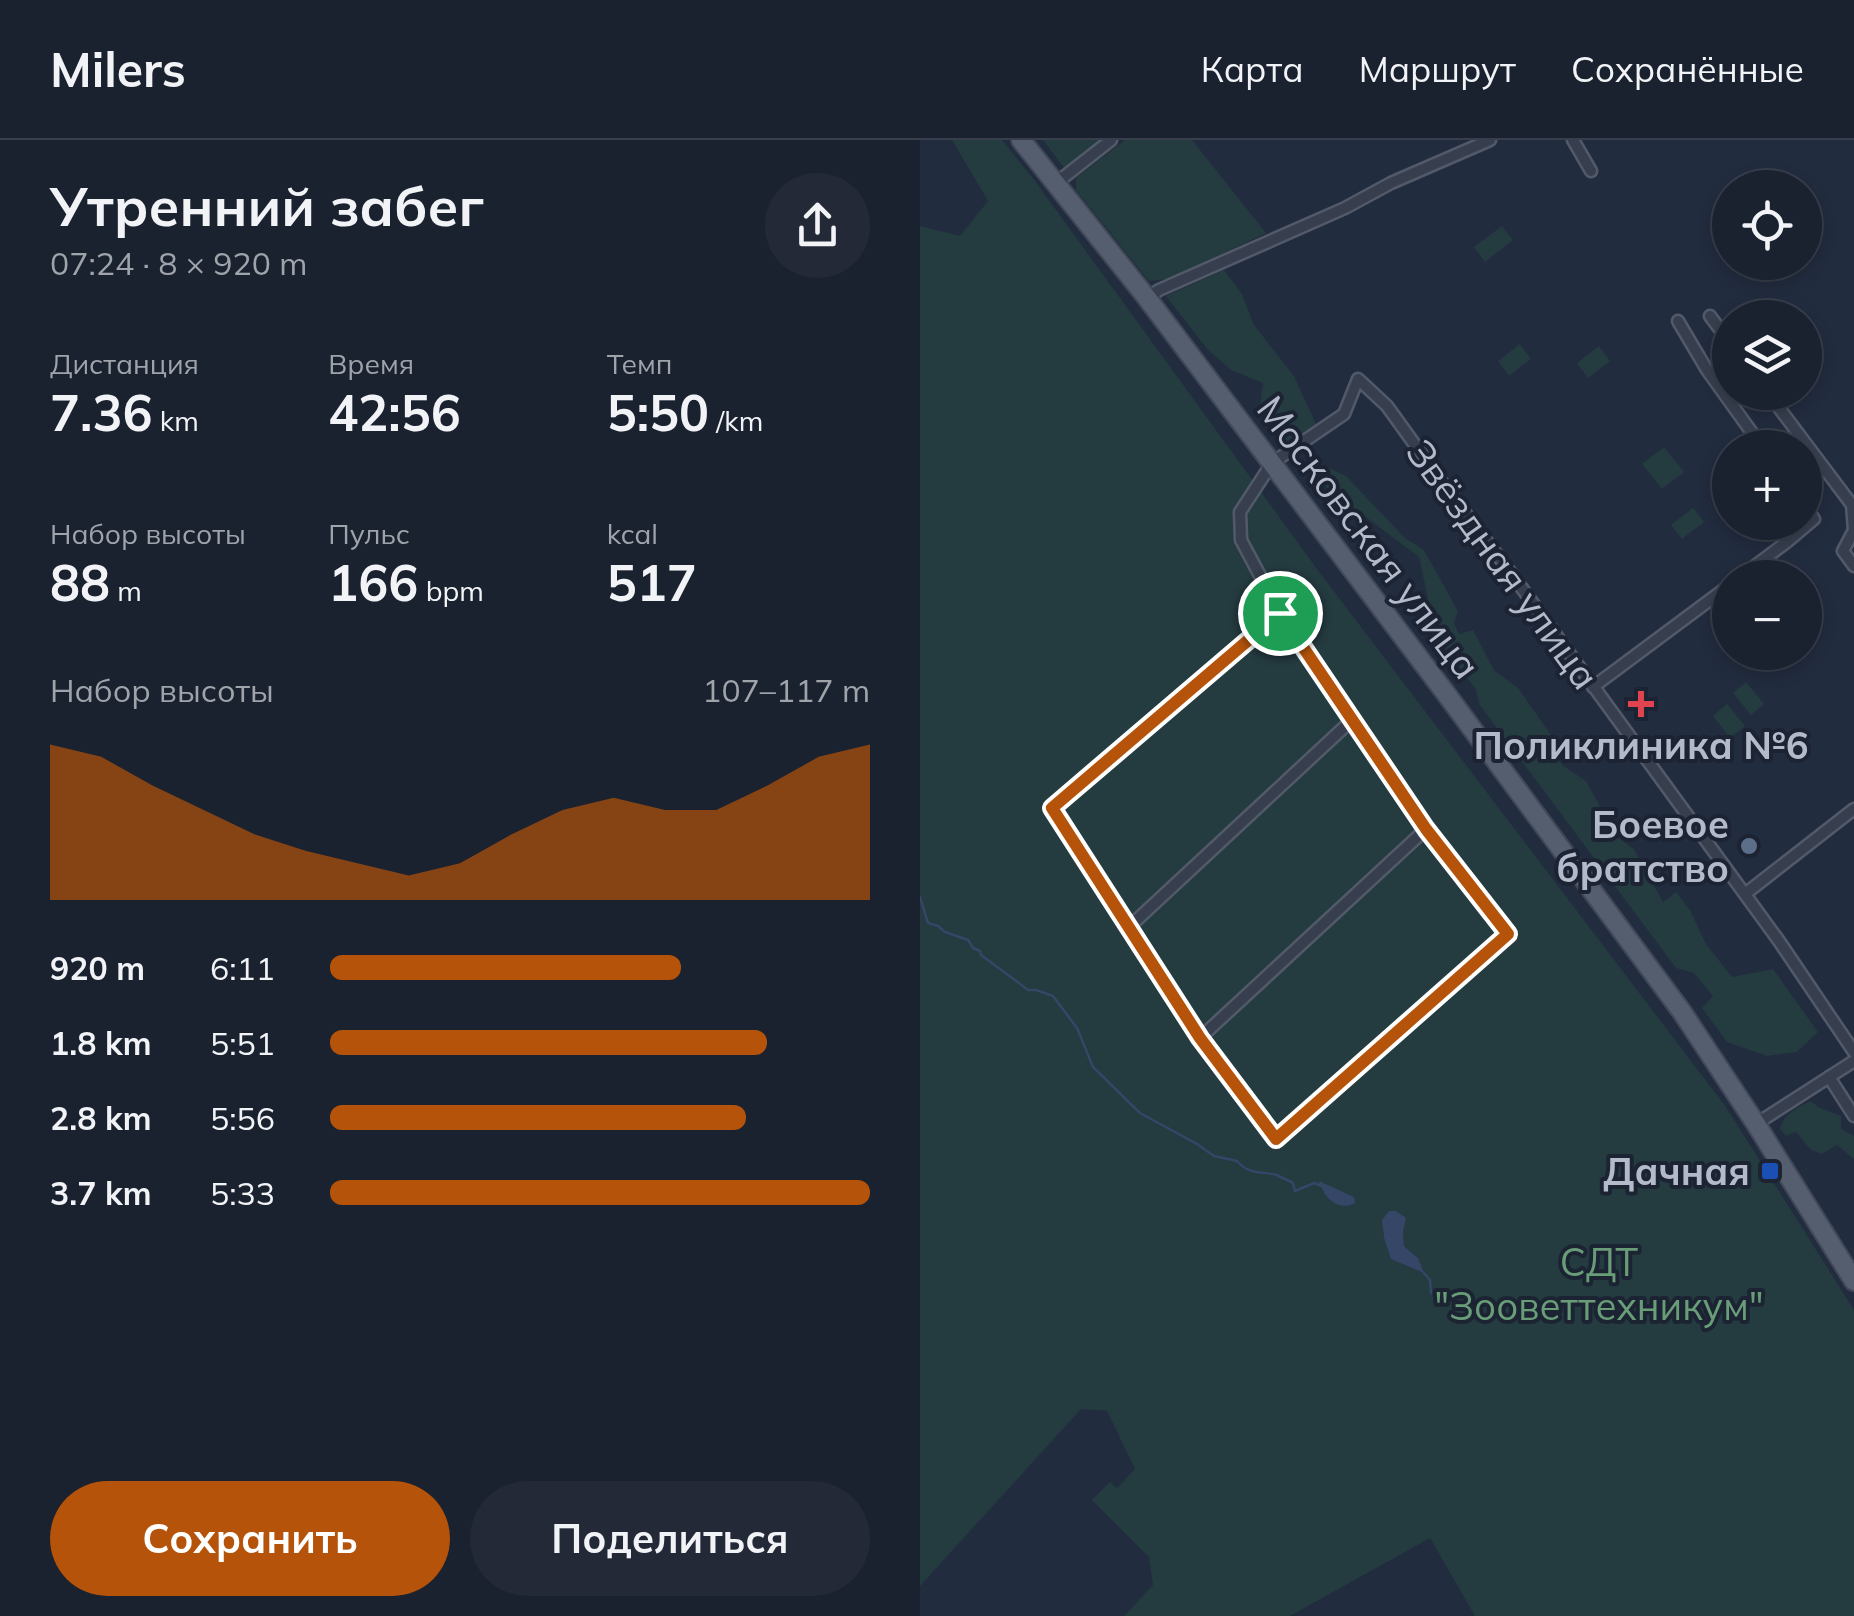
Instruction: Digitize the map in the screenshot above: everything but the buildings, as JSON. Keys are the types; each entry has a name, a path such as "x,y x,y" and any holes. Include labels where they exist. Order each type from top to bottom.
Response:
{"main road":[{"name":"Московская улица","path":"1021,140 1147,298 1684,1015 1854,1281"}],"street":[{"path":"1054,184 1111,140"},
{"path":"1147,298 1490,140"},
{"path":"1573,140 1590,171"},
{"path":"1678,322 1750,430"},
{"name":"Звёздная улица","path":"1272,464 1344,414 1358,380 1388,406 1745,894 1854,1052"},
{"path":"1781,410 1852,505 1854,530 1843,551 1854,566"},
{"path":"1272,464 1240,512 1240,540 1280,613 1426,829 1508,934 1276,1139 1200,1038 1052,808 1280,613"},
{"path":"1764,560 1790,540"},
{"path":"1593,686 1712,598"},
{"path":"1128,928 1353,719"},
{"path":"1745,894 1854,809"},
{"path":"1200,1038 1426,829"},
{"path":"1756,1124 1854,1060"},
{"path":"1829,1077 1854,1116"}],"green space":[{"name":"СДТ \"Зооветтехникум\"","path":"952,140 1002,140 1035,181 1320,573 1726,1107 1854,1310 1854,1616 1475,1616 1430,1538 1290,1616 1124,1616 1153,1585 1149,1557 1092,1500 1110,1482 1117,1488 1135,1469 1107,1411 1081,1409 920,1586 920,226 960,236 988,201","holes":["1389,1211 1406,1218 1404,1246 1418,1258 1423,1272 1391,1258 1387,1246 1383,1229"]},
{"path":"1043,140 1100,140 1064,168"},
{"path":"1125,140 1192,140 1266,233 1172,278 1149,281 1076,190 1076,178"},
{"path":"1502,226 1513,240 1485,262 1474,247"},
{"path":"1224,270 1242,294 1254,325 1294,376 1316,424 1285,447 1259,414 1263,383 1231,370 1208,350 1166,296"},
{"path":"1520,344 1531,359 1509,376 1498,361"},
{"path":"1599,346 1610,361 1588,378 1577,363"},
{"path":"1664,447 1684,472 1662,489 1642,464"},
{"path":"1323,465 1346,476 1405,538 1424,550 1458,611 1454,623 1459,634 1473,630 1494,670 1518,688 1553,738 1553,753 1562,765 1586,781 1617,837 1634,849 1663,902 1676,892 1690,910 1706,944 1732,977 1773,969 1818,1032 1797,1052 1767,1056 1727,1042 1702,1008 1713,996 1694,973 1676,968 1479,704 1476,690 1435,632 1419,557 1314,478"},
{"path":"1693,508 1704,522 1682,539 1671,525"},
{"path":"1746,682 1764,704 1751,715 1733,693"},
{"path":"1727,704 1745,726 1730,738 1713,716"},
{"path":"1810,1101 1841,1116 1841,1129 1854,1136 1854,1159 1837,1145 1822,1154 1811,1150 1796,1132 1786,1136 1780,1129 1788,1115"}],"water":[{"path":"1319,1181 1354,1197 1355,1203 1343,1206 1332,1202"},
{"path":"1389,1211 1406,1218 1404,1246 1418,1258 1424,1273 1391,1259 1382,1220"}],"waterway":[{"path":"920,897 928,923 968,940 981,955 1028,990 1053,996 1077,1028 1093,1067 1140,1113 1214,1156 1290,1181 1295,1191 1314,1183 1322,1186"},
{"path":"1423,1272 1430,1280 1431,1293"}],"place":[{"name":"Поликлиника №6","path":"1641,704"},
{"name":"Боевое братство","path":"1749,846"},
{"name":"Дачная","path":"1770,1171"}],"route":[{"path":"1280,613 1426,829 1508,934 1276,1139 1200,1038 1052,808 1280,613"}]}
